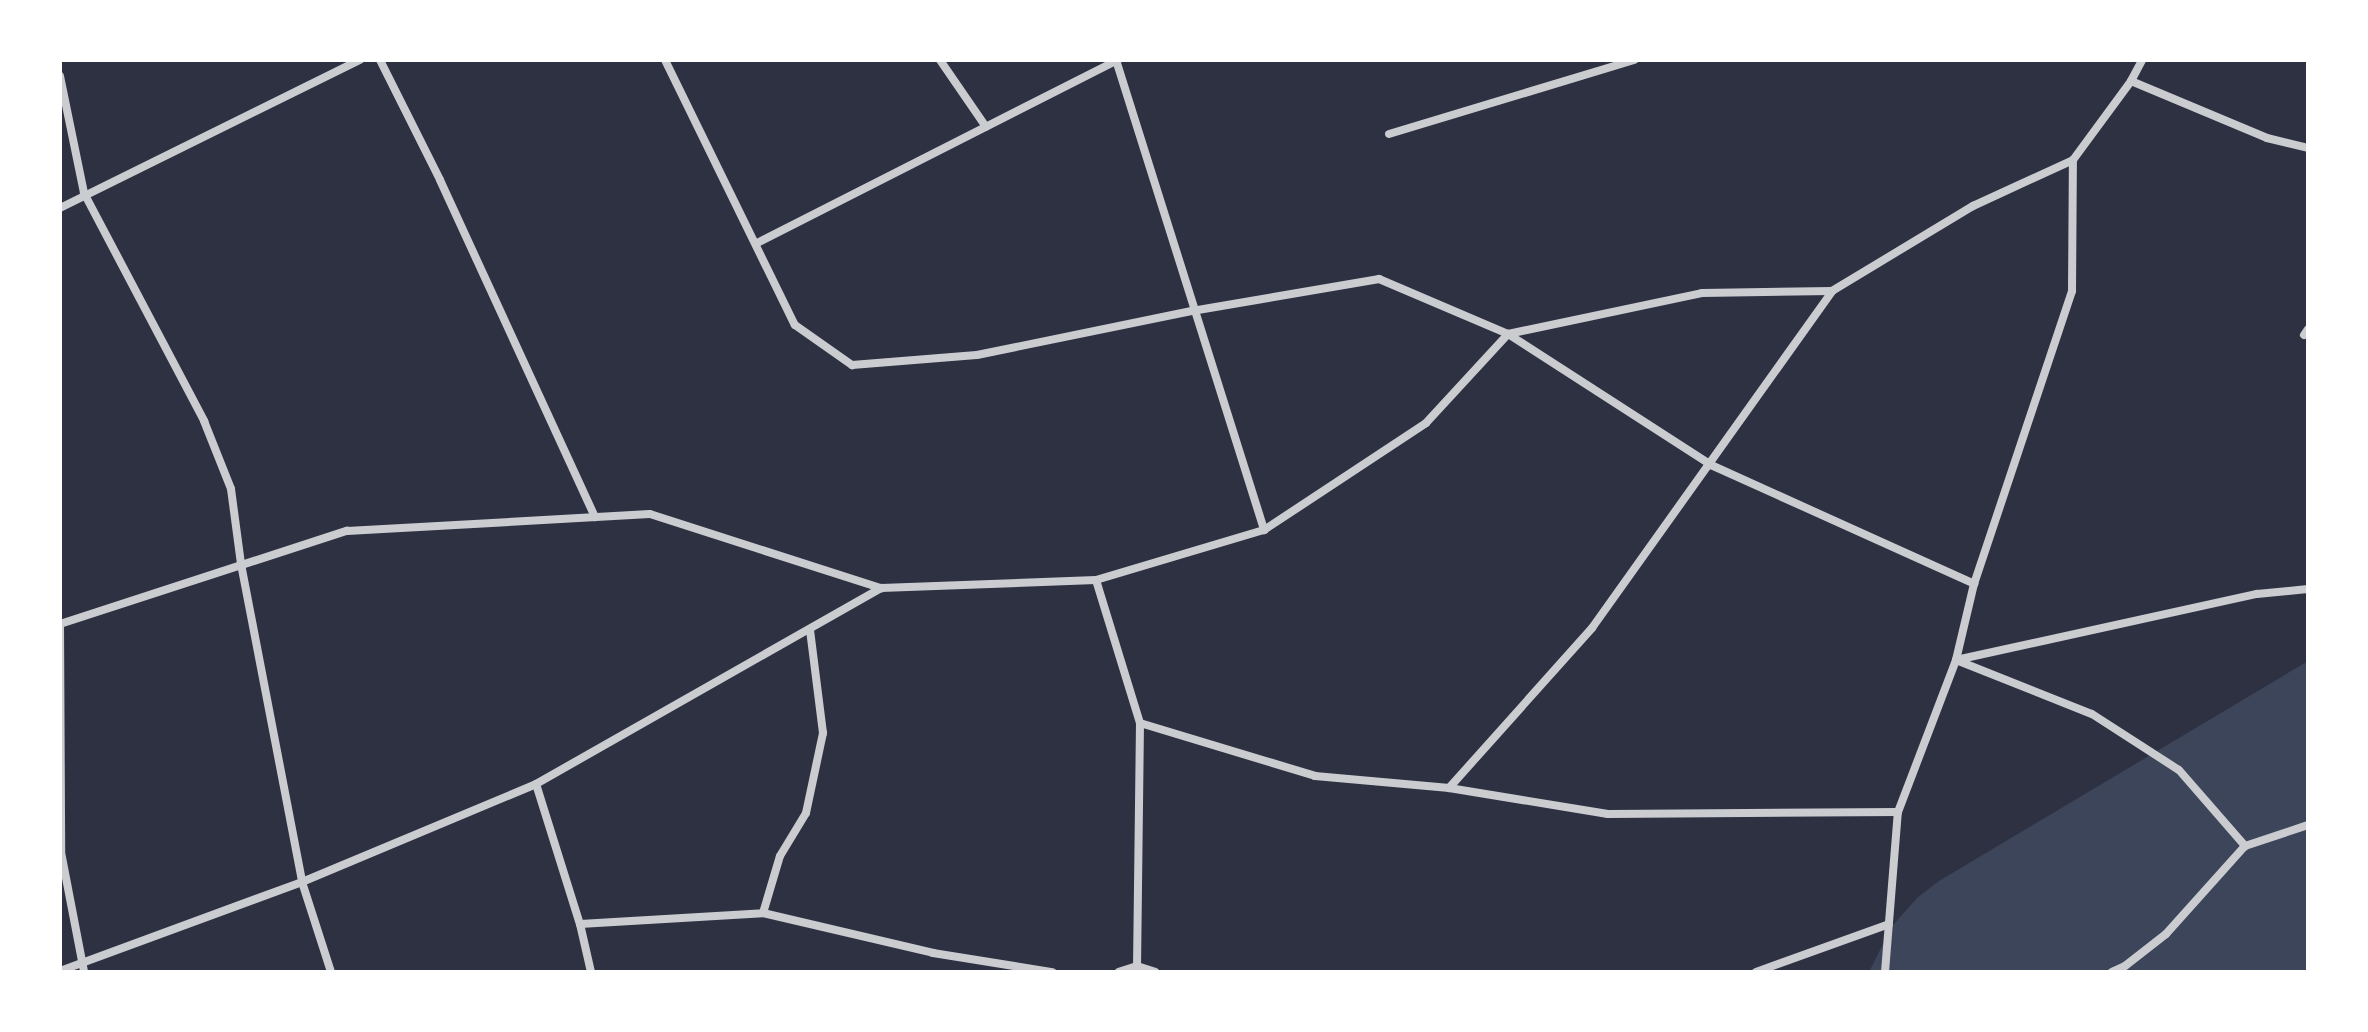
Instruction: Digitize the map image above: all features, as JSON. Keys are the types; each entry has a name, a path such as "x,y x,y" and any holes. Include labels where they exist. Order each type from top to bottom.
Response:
{"street":[{"path":"60,208 84,193 360,60"},
{"path":"380,60 440,180 595,517"},
{"path":"665,60 795,325 852,365 977,355 1192,311 1379,279 1508,334 1711,465 1974,584"},
{"path":"940,60 986,127"},
{"path":"757,243 1117,60 1192,311 1264,530"},
{"path":"1389,134 1634,60"},
{"path":"1449,788 1592,628 1832,291 1973,206 2073,160 2131,81 2142,60"},
{"path":"60,76 84,193 204,421 231,489 241,564 302,882 331,972"},
{"path":"2131,81 2267,138 2308,148"},
{"path":"1885,972 1898,812 1956,660 1974,584 2072,291 2073,160"},
{"path":"84,972 79,961 61,852 60,624 347,531 650,514 881,588 1096,580 1264,530 1426,423 1508,334 1702,293 1832,291"},
{"path":"1096,580 1140,723 1135,969"},
{"path":"60,971 79,961 302,882 536,784 881,588"},
{"path":"1956,660 2257,594 2308,589"},
{"path":"763,913 780,856 806,813 823,733 810,630"},
{"path":"1956,660 2092,714 2179,770 2245,846"},
{"path":"1140,723 1315,776 1449,788 1608,814 1898,812"},
{"path":"536,784 580,924 591,972"},
{"path":"2112,972 2125,966 2166,934 2245,846 2308,825"},
{"path":"580,924 763,913 933,953 1052,972"},
{"path":"1756,972 1889,924"},
{"path":"1119,972 1135,969 1155,972"}],"shaded area":[{"path":"2308,661 2308,972 1869,972 1892,926 1918,897 1939,881"}]}
